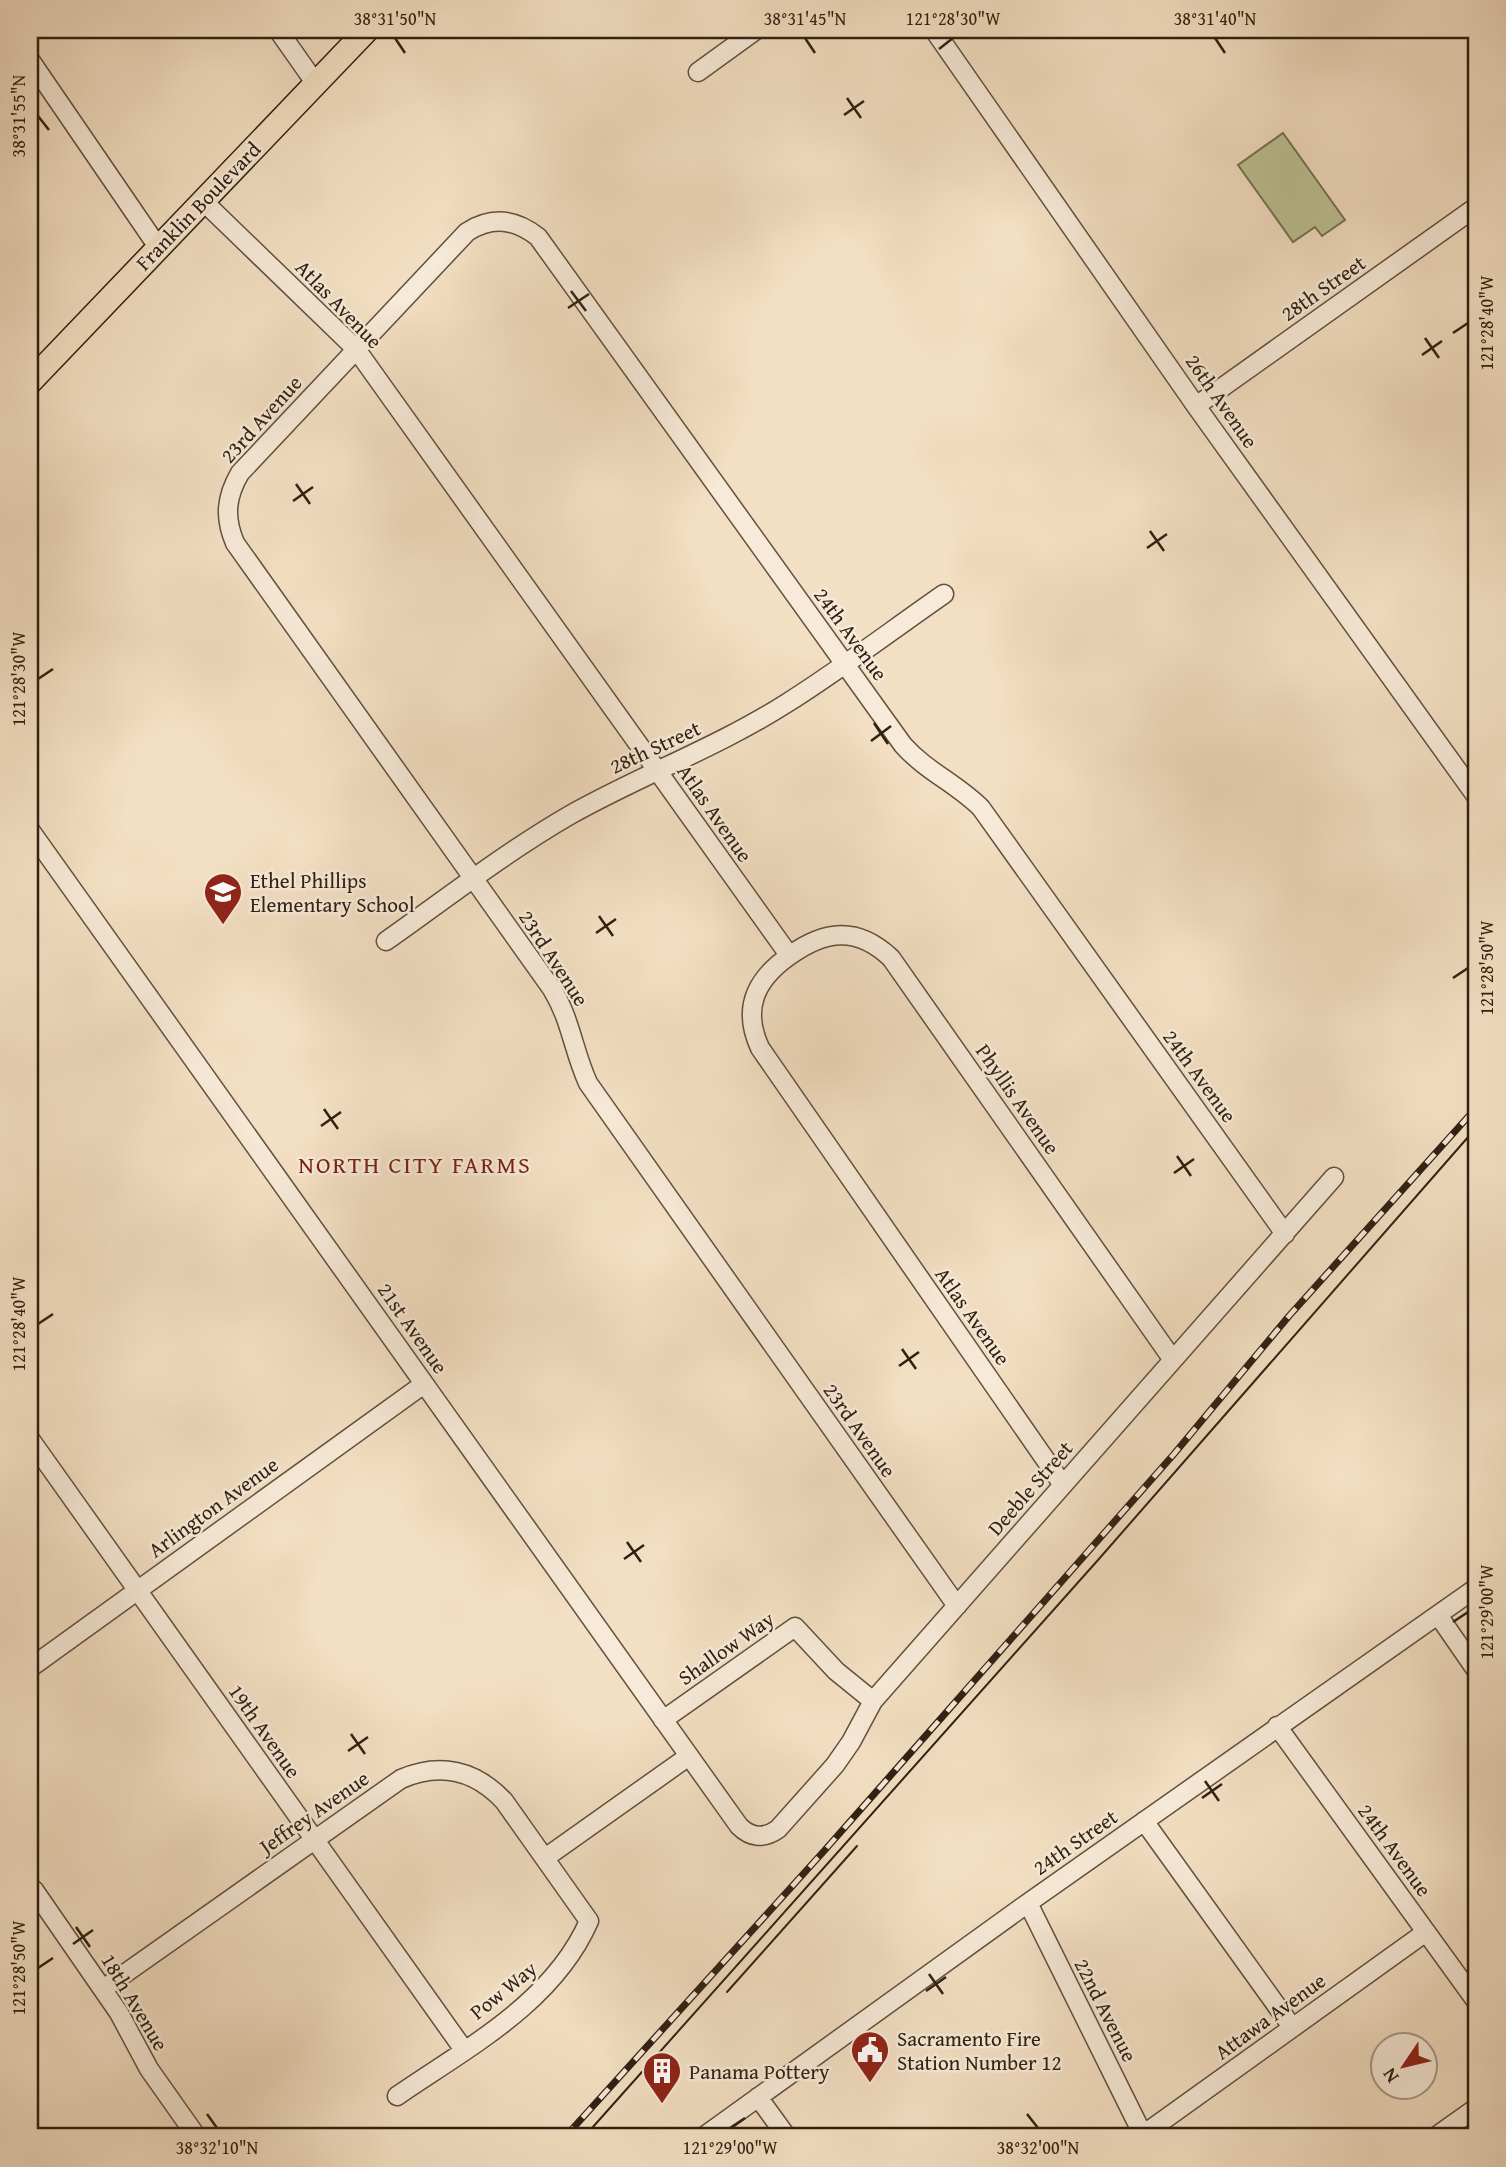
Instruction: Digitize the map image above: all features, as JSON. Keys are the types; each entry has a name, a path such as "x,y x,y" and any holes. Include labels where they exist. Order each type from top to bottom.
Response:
{"main road":[{"name":"Franklin Boulevard","path":"30,382 367,30"}],"street":[{"path":"278,30 316,83"},
{"path":"698,72 755,30"},
{"name":"26th Avenue","path":"934,30 1196,405 1476,796"},
{"path":"30,60 158,247"},
{"name":"Atlas Avenue","path":"203,201 356,349 789,956 767,974 757,988 751,1018 754,1036 760,1048 1063,1485"},
{"name":"28th Street","path":"1196,405 1476,207"},
{"name":"24th Avenue","path":"356,349 467,232 490,222 514,223 538,237 914,758 929,771 968,795 981,808 1285,1234"},
{"name":"23rd Avenue","path":"356,349 240,473 231,488 227,504 230,531 235,543 561,1004 570,1024 579,1065 587,1083 957,1606"},
{"name":"28th Street","path":"386,941 568,817 751,725 787,703 944,594"},
{"name":"21st Avenue","path":"30,830 742,1830 759,1837 769,1835"},
{"name":"Phyllis Avenue","path":"789,956 817,939 841,934 868,941 891,958 1173,1360"},
{"name":"Deeble Street","path":"769,1835 778,1829 835,1765 873,1701 1334,1177"},
{"name":"Arlington Avenue","path":"30,1668 424,1384"},
{"name":"19th Avenue","path":"30,1439 464,2050"},
{"name":"24th Street","path":"703,2137 1277,1726 1476,1588"},
{"path":"1438,1615 1476,1670"},
{"name":"Shallow Way","path":"663,1720 794,1626 836,1671 873,1701"},
{"name":"24th Avenue","path":"1277,1726 1476,2001"},
{"path":"545,1858 689,1756"},
{"name":"Jeffrey Avenue","path":"103,1989 401,1779 417,1772 444,1769 464,1773 492,1789 545,1858"},
{"path":"1144,1821 1292,2027"},
{"name":"Pow Way","path":"397,2096 523,2008 551,1982 568,1961 589,1921 545,1858"},
{"name":"18th Avenue","path":"32,1891 103,1989 149,2069 197,2137"},
{"name":"22nd Avenue","path":"1028,1903 1142,2137"},
{"name":"Attawa Avenue","path":"1142,2137 1426,1932"},
{"path":"758,2097 788,2137"},
{"path":"1436,2137 1476,2108"}],"green space":[{"path":"1283,133 1345,220 1322,236 1315,227 1293,242 1238,165"}],"tram line":[{"path":"584,2137 1098,1560 1476,1128"},
{"path":"727,1992 857,1846"}],"railway":[{"path":"565,2137 824,1851 1174,1454 1289,1316 1476,1108"}],"place":[{"name":"Ethel Phillips Elementary School","path":"223,926"},
{"name":"Sacramento Fire Station Number 12","path":"870,2084"},
{"name":"Panama Pottery","path":"662,2105"}],"district":[{"name":"NORTH CITY FARMS","path":"415,1164"}]}
